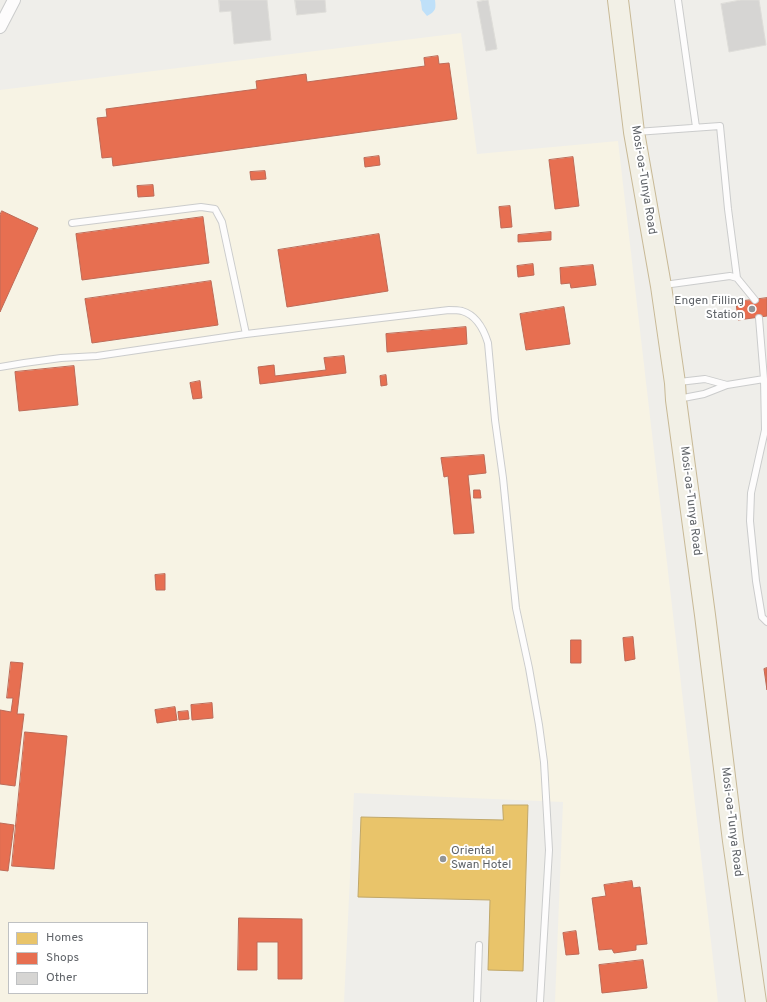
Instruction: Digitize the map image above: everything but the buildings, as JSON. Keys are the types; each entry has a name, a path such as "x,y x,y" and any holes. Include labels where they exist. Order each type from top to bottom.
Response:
{"highway":[{"name":"Mosi-oa-Tunya Road","path":"618,0 634,132 661,286 676,391 734,849 756,1002"}],"street":[{"path":"0,27 14,0"}],"lane":[{"path":"678,0 696,127"},
{"path":"634,132 720,126 728,209 737,278 755,300"},
{"path":"72,223 201,207 215,210 222,222 246,334"},
{"path":"661,286 730,276 737,278"},
{"path":"0,368 24,363 61,358 97,356 246,334 449,310 462,311 471,316 480,324 488,343 516,608 530,675 544,762 549,850 540,1002"},
{"path":"759,318 764,379 766,434 751,493 750,521 756,581 762,617 767,622"},
{"path":"676,391 705,379 727,385"},
{"path":"676,391 704,394 727,385 764,379"},
{"path":"477,1002 479,945"}],"shaded area":[{"path":"461,33 477,154 618,141 718,1002 555,1002 563,802 354,793 344,1002 0,1002 0,90"}],"water":[{"path":"420,0 435,0 434,11 427,16 422,10"}],"place":[{"name":"Engen Filling Station","path":"752,309"},
{"name":"Oriental Swan Hotel","path":"443,859"}]}
